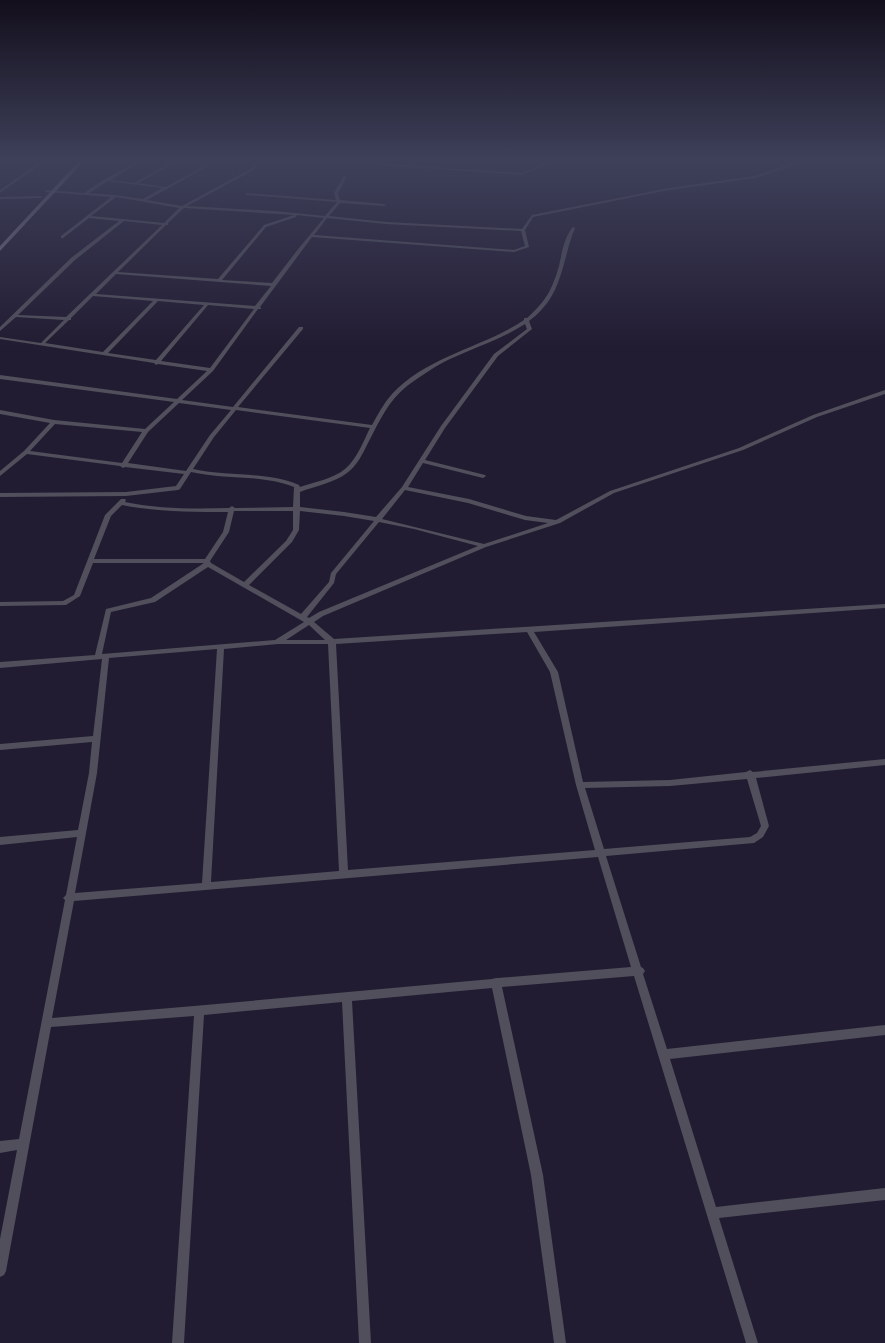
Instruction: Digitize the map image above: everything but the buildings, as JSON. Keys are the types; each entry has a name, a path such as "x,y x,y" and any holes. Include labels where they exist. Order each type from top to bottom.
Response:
{"main road":[{"path":"0,240 16,223"},
{"path":"0,249 25,223"}],"street":[{"path":"62,237 80,223"},
{"path":"0,330 73,259 120,223"},
{"path":"152,223 167,224"},
{"path":"219,281 265,226 275,223"},
{"path":"123,466 146,431 211,370 310,236 323,223"},
{"path":"382,223 523,230"},
{"path":"310,236 514,251 527,247 523,230 528,223"},
{"path":"42,344 167,224"},
{"path":"299,490 348,469 394,395 419,375 434,364 500,338 542,307 557,284 563,269 566,240 573,228"},
{"path":"0,240 9,240"},
{"path":"116,273 275,285"},
{"path":"94,295 259,308"},
{"path":"104,354 157,300"},
{"path":"156,363 207,304"},
{"path":"14,316 69,319"},
{"path":"302,618 332,582 333,574 405,488 443,427 496,355 530,329 526,319"},
{"path":"0,495 126,494 174,490 188,474 212,436 301,328"},
{"path":"0,338 211,370"},
{"path":"0,377 374,427"},
{"path":"277,642 321,614 484,546 558,522 612,492 741,449 815,416 885,392"},
{"path":"1,414 146,431"},
{"path":"0,474 26,452 54,422"},
{"path":"26,452 188,474 293,483 299,490 296,530 289,542 246,584"},
{"path":"422,461 483,476"},
{"path":"188,474 205,474"},
{"path":"405,488 469,501 525,518 558,522"},
{"path":"0,604 71,600 77,596 108,514 122,503 126,494"},
{"path":"122,503 149,508 298,509 381,518 484,546"},
{"path":"0,1271 93,773 102,656 108,611 153,600 208,563 226,532 232,508"},
{"path":"92,561 208,563 310,622 332,642 344,874"},
{"path":"0,665 277,642 332,642 885,606"},
{"path":"529,630 554,672 580,785 640,971 752,1343"},
{"path":"206,886 221,646"},
{"path":"0,747 96,739"},
{"path":"580,785 670,783 750,773 885,762"},
{"path":"68,898 751,840 760,835 765,826 750,773"},
{"path":"0,841 80,833"},
{"path":"46,1023 199,1012 496,982 640,971"},
{"path":"496,982 537,1175 560,1343"},
{"path":"347,998 365,1343"},
{"path":"178,1343 199,1012"},
{"path":"665,1054 885,1030"},
{"path":"0,1147 24,1144"},
{"path":"712,1213 885,1194"}]}
